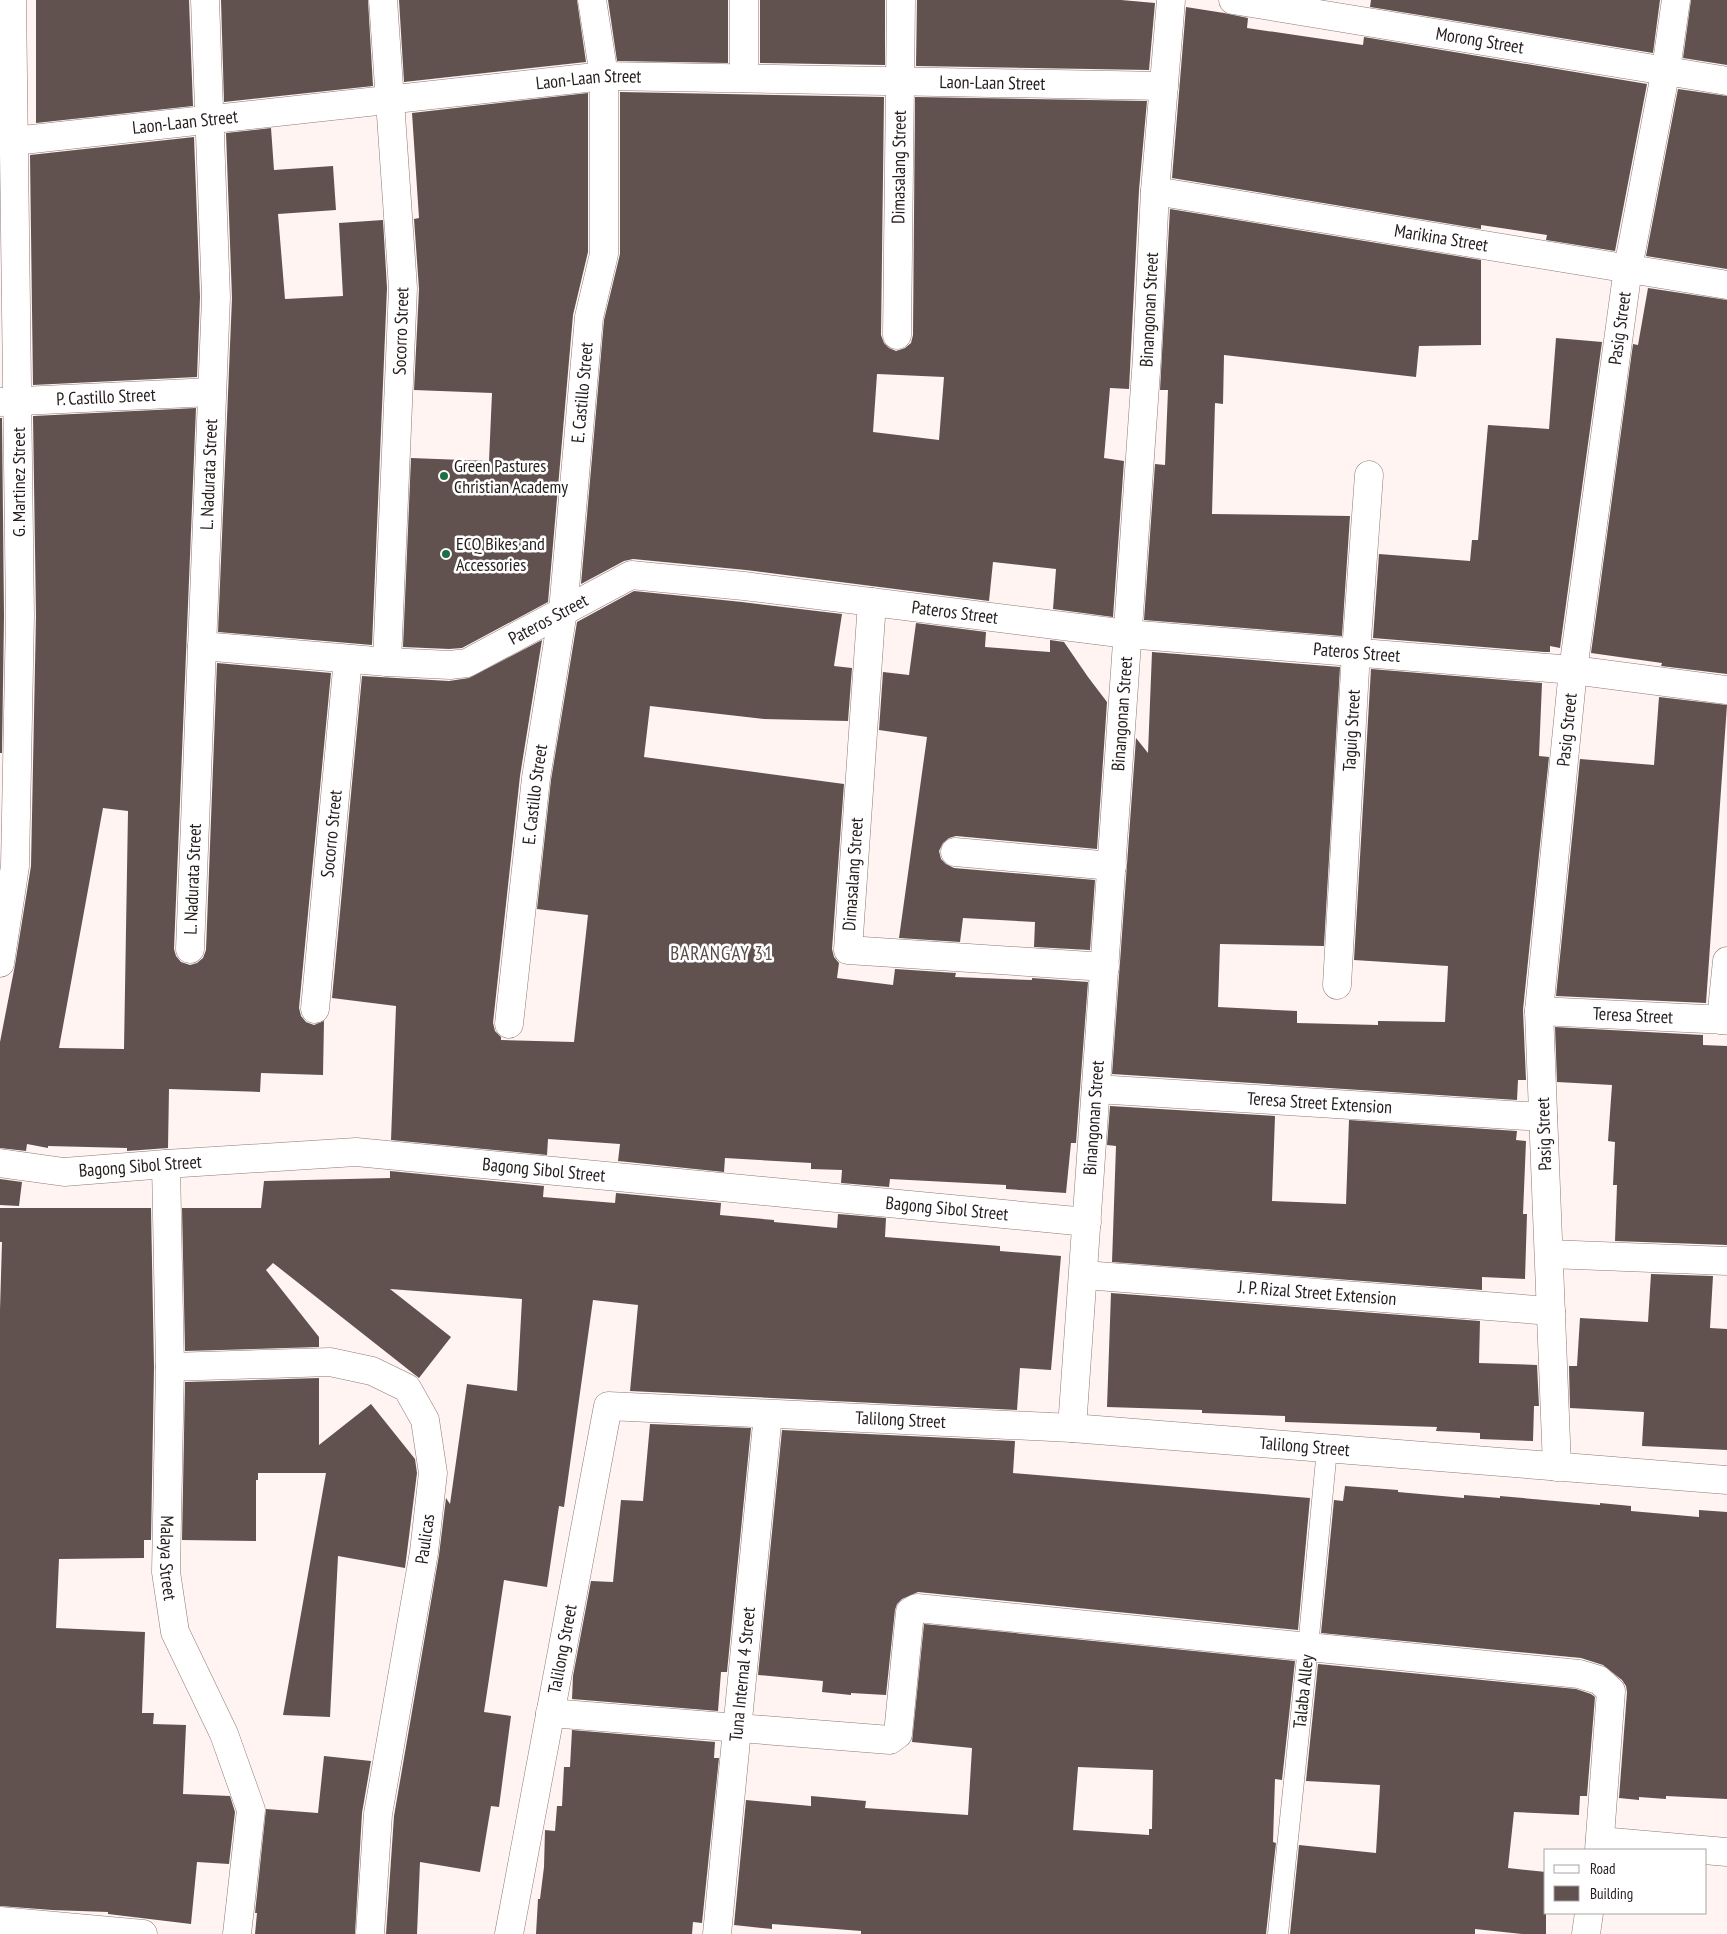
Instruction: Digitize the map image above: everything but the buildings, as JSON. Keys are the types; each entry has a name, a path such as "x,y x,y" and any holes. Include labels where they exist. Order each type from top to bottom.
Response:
{"street":[{"name":"G. Martinez Street","path":"1,950 15,866 20,616 9,402 14,141 6,70 12,0"},
{"name":"L. Nadurata Street","path":"190,949 216,298 205,0"},
{"name":"Socorro Street","path":"383,0 403,288 387,662"},
{"name":"E. Castillo Street","path":"509,1024 536,778 563,611 589,317 604,254 604,76 592,0"},
{"path":"744,0 744,78"},
{"name":"Dimasalang Street","path":"897,335 901,0"},
{"name":"Binangonan Street","path":"1072,1428 1147,357 1155,191 1171,0"},
{"name":"Morong Street","path":"1233,0 1666,69 1727,81"},
{"name":"Pasig Street","path":"1557,1467 1539,1011 1573,670 1628,268 1666,69 1676,0"},
{"name":"Laon-Laan Street","path":"14,141 604,76 1164,86"},
{"name":"Marikina Street","path":"1155,191 1727,285"},
{"name":"P. Castillo Street","path":"9,402 212,392"},
{"name":"Taguig Street","path":"1337,985 1356,652 1369,474"},
{"name":"Pateros Street","path":"202,646 387,662 450,665 467,663 631,575 872,602 1127,634 1573,670 1727,690"},
{"name":"Dimasalang Street","path":"872,602 848,950 1105,967"},
{"name":"Socorro Street","path":"315,1009 348,659"},
{"path":"955,852 1112,866"},
{"path":"1724,1020 1727,961"},
{"name":"Teresa Street","path":"1539,1011 1724,1020"},
{"name":"Teresa Street Extension","path":"1096,1088 1543,1117"},
{"name":"Bagong Sibol Street","path":"0,1163 64,1172 356,1152 1087,1222"},
{"name":"Malaya Street","path":"166,1164 170,1367 166,1572 175,1632 224,1734 251,1810 237,1934"},
{"path":"1549,1254 1727,1261"},
{"name":"J. P. Rizal Street Extension","path":"1084,1275 1551,1311"},
{"name":"Paulicas","path":"170,1367 330,1362 372,1371 407,1388 426,1420 434,1473 424,1552 378,1814 370,1934"},
{"name":"Talilong Street","path":"509,1934 608,1406 1072,1428 1727,1480"},
{"name":"Tuna Internal 4 Street","path":"724,1933 737,1728 768,1414"},
{"path":"550,1713 890,1740 898,1734 910,1612 917,1608 1580,1674 1599,1680 1611,1691 1600,1845 1673,1849"},
{"path":"1707,1851 1727,1852"},
{"path":"1586,1934 1589,1914"},
{"path":"0,1921 143,1934"}],"lane":[{"name":"Talaba Alley","path":"1278,1934 1327,1449"}],"place":[{"name":"Green Pastures Christian Academy","path":"444,476"},
{"name":"ECQ Bikes and Accessories","path":"446,554"}],"district":[{"name":"BARANGAY 31","path":"722,953"}]}
